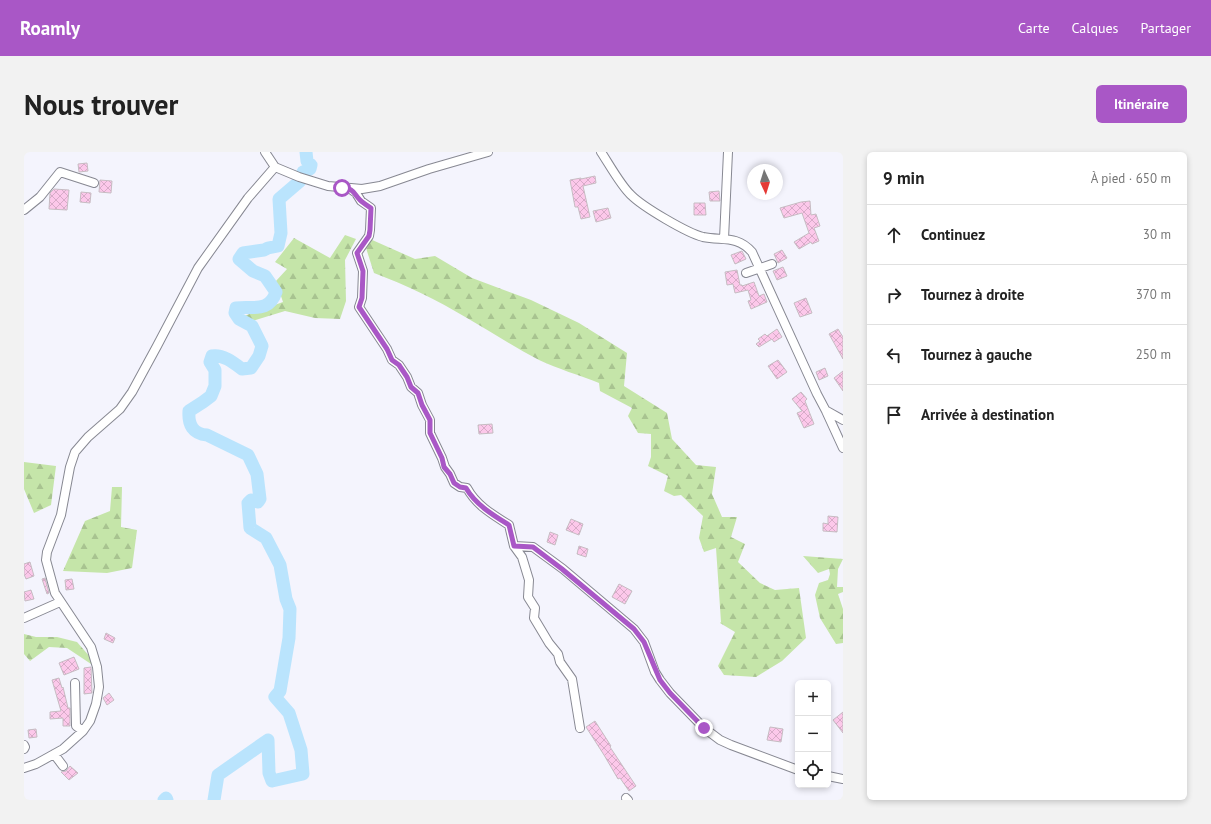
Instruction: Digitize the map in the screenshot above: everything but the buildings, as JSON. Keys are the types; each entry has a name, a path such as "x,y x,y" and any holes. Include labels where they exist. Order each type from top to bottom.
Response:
{"street":[{"path":"265,152 276,167 302,178 328,186 349,188 380,186 417,173 488,152"},
{"path":"601,152 626,190 640,202 693,233 702,237 738,241 752,252 843,448"},
{"path":"724,239 728,152"},
{"path":"24,768 36,764 63,749 83,731 90,721 96,704 99,687 97,667 89,644 55,593 47,566 46,557 61,515 70,467 75,452 88,437 120,409 132,392 198,268 248,198 276,167"},
{"path":"24,210 40,197 60,172 94,183"},
{"path":"349,188 356,193 361,201 371,208 369,236 357,253 363,271 362,298 359,307 387,349 392,360 399,365 407,377 411,387 418,393 422,405 430,420 430,433 442,458 444,467 450,474 454,483 460,487 466,488 471,497 490,514 509,525 514,546 522,557 529,580 528,597 535,608 534,618 558,654 560,662 572,679 580,728"},
{"path":"746,273 772,264"},
{"path":"826,410 843,420"},
{"path":"514,546 533,547 634,629 644,642 660,680 670,693 704,728 720,740 731,745 795,769"},
{"path":"24,618 60,602"},
{"path":"75,683 76,726 83,731"},
{"path":"24,745 24,749"},
{"path":"54,754 63,766"},
{"path":"831,777 843,779"}],"green space":[{"path":"345,235 356,239 345,260 346,301 340,319 315,318 285,311 252,321 241,317 283,302 276,281 287,269 275,262 294,238 330,258"},
{"path":"370,239 415,259 435,256 472,278 531,300 579,323 627,353 624,386 667,413 672,439 696,465 716,467 712,494 722,517 737,517 731,537 745,544 738,562 760,583 775,590 799,588 806,638 782,661 756,677 724,675 718,666 735,632 720,623 716,548 704,552 699,538 703,516 681,495 674,496 664,491 668,476 648,466 651,457 651,434 638,433 628,416 632,408 600,391 599,383 539,360 444,305 410,288 374,273 366,248"},
{"path":"24,462 56,466 51,505 34,513 24,489"},
{"path":"112,487 122,487 121,527 137,530 132,568 107,573 63,571 85,521 110,511"},
{"path":"803,556 843,559 838,569 837,587 843,587 843,592 838,594 843,609 843,643 836,644 820,618 815,595 819,583 828,580 830,574 829,569 818,573"},
{"path":"24,634 36,637 57,637 77,642 91,658 94,666 67,648 49,647 30,661 24,654"}],"waterway":[{"path":"214,800 218,775 268,740 269,773 272,781 303,774 301,750 289,713 275,697 280,691 289,638 290,609 286,599 280,565 266,538 250,528 248,503 251,500 258,502 260,499 257,474 248,455 207,435 195,431 189,421 189,411 211,396 215,386 215,370 210,362 212,356 220,356 242,369 251,368 259,356 262,346 252,326 239,319 235,313 236,308 254,308 265,306 273,299 276,292 265,276 253,271 239,259 243,253 278,246 281,233 279,199 300,181 303,172 310,169 311,165 307,161 306,152"},
{"path":"164,800 166,798 167,800"}],"route":[{"path":"342,188 349,188 356,193 361,201 371,208 369,236 357,253 363,271 362,298 359,307 378,333 392,360 399,365 407,377 411,387 418,393 422,405 430,420 430,433 442,458 444,467 450,474 454,483 460,487 466,488 471,497 490,514 509,525 514,546 533,547 634,629 644,642 655,672 660,680 686,711 704,728"}]}
